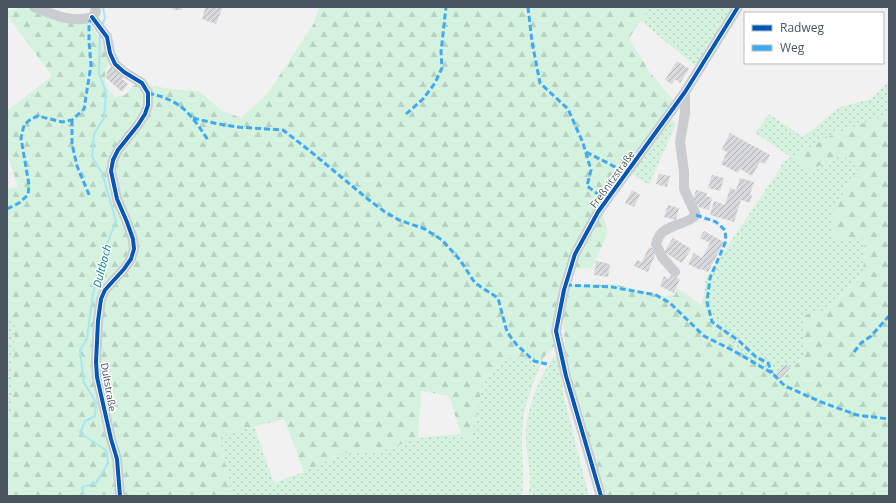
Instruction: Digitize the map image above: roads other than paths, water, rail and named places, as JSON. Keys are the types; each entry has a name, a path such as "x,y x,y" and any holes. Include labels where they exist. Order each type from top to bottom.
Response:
{"street":[{"path":"34,7 57,16 75,20 85,20 92,17 96,12 95,7"},
{"name":"Freßnitzstraße","path":"601,496 566,376 556,331 564,290 575,254 598,212 685,92 738,7"},
{"name":"Dultstraße","path":"92,17 107,37 110,53 115,64 124,72 142,83 148,93 148,105 145,114 118,150 113,160 111,171 116,199 128,222 134,249 131,260 105,290 101,299 98,321 96,362 97,377 110,438 117,459 120,496"},
{"path":"675,272 662,257 656,244 659,235 666,230 691,220 696,215 684,189 684,172 680,142 685,113 685,92"}],"waterway":[{"name":"Dultbach","path":"103,7 105,18 103,24"},
{"name":"Dultbach","path":"84,496 82,487 96,483 108,463 106,450 80,433 85,421 95,416 96,402 84,383 80,350 87,339 93,294 102,257 116,221 102,173 92,157 94,134 104,118 106,92 99,74 100,34"}]}
